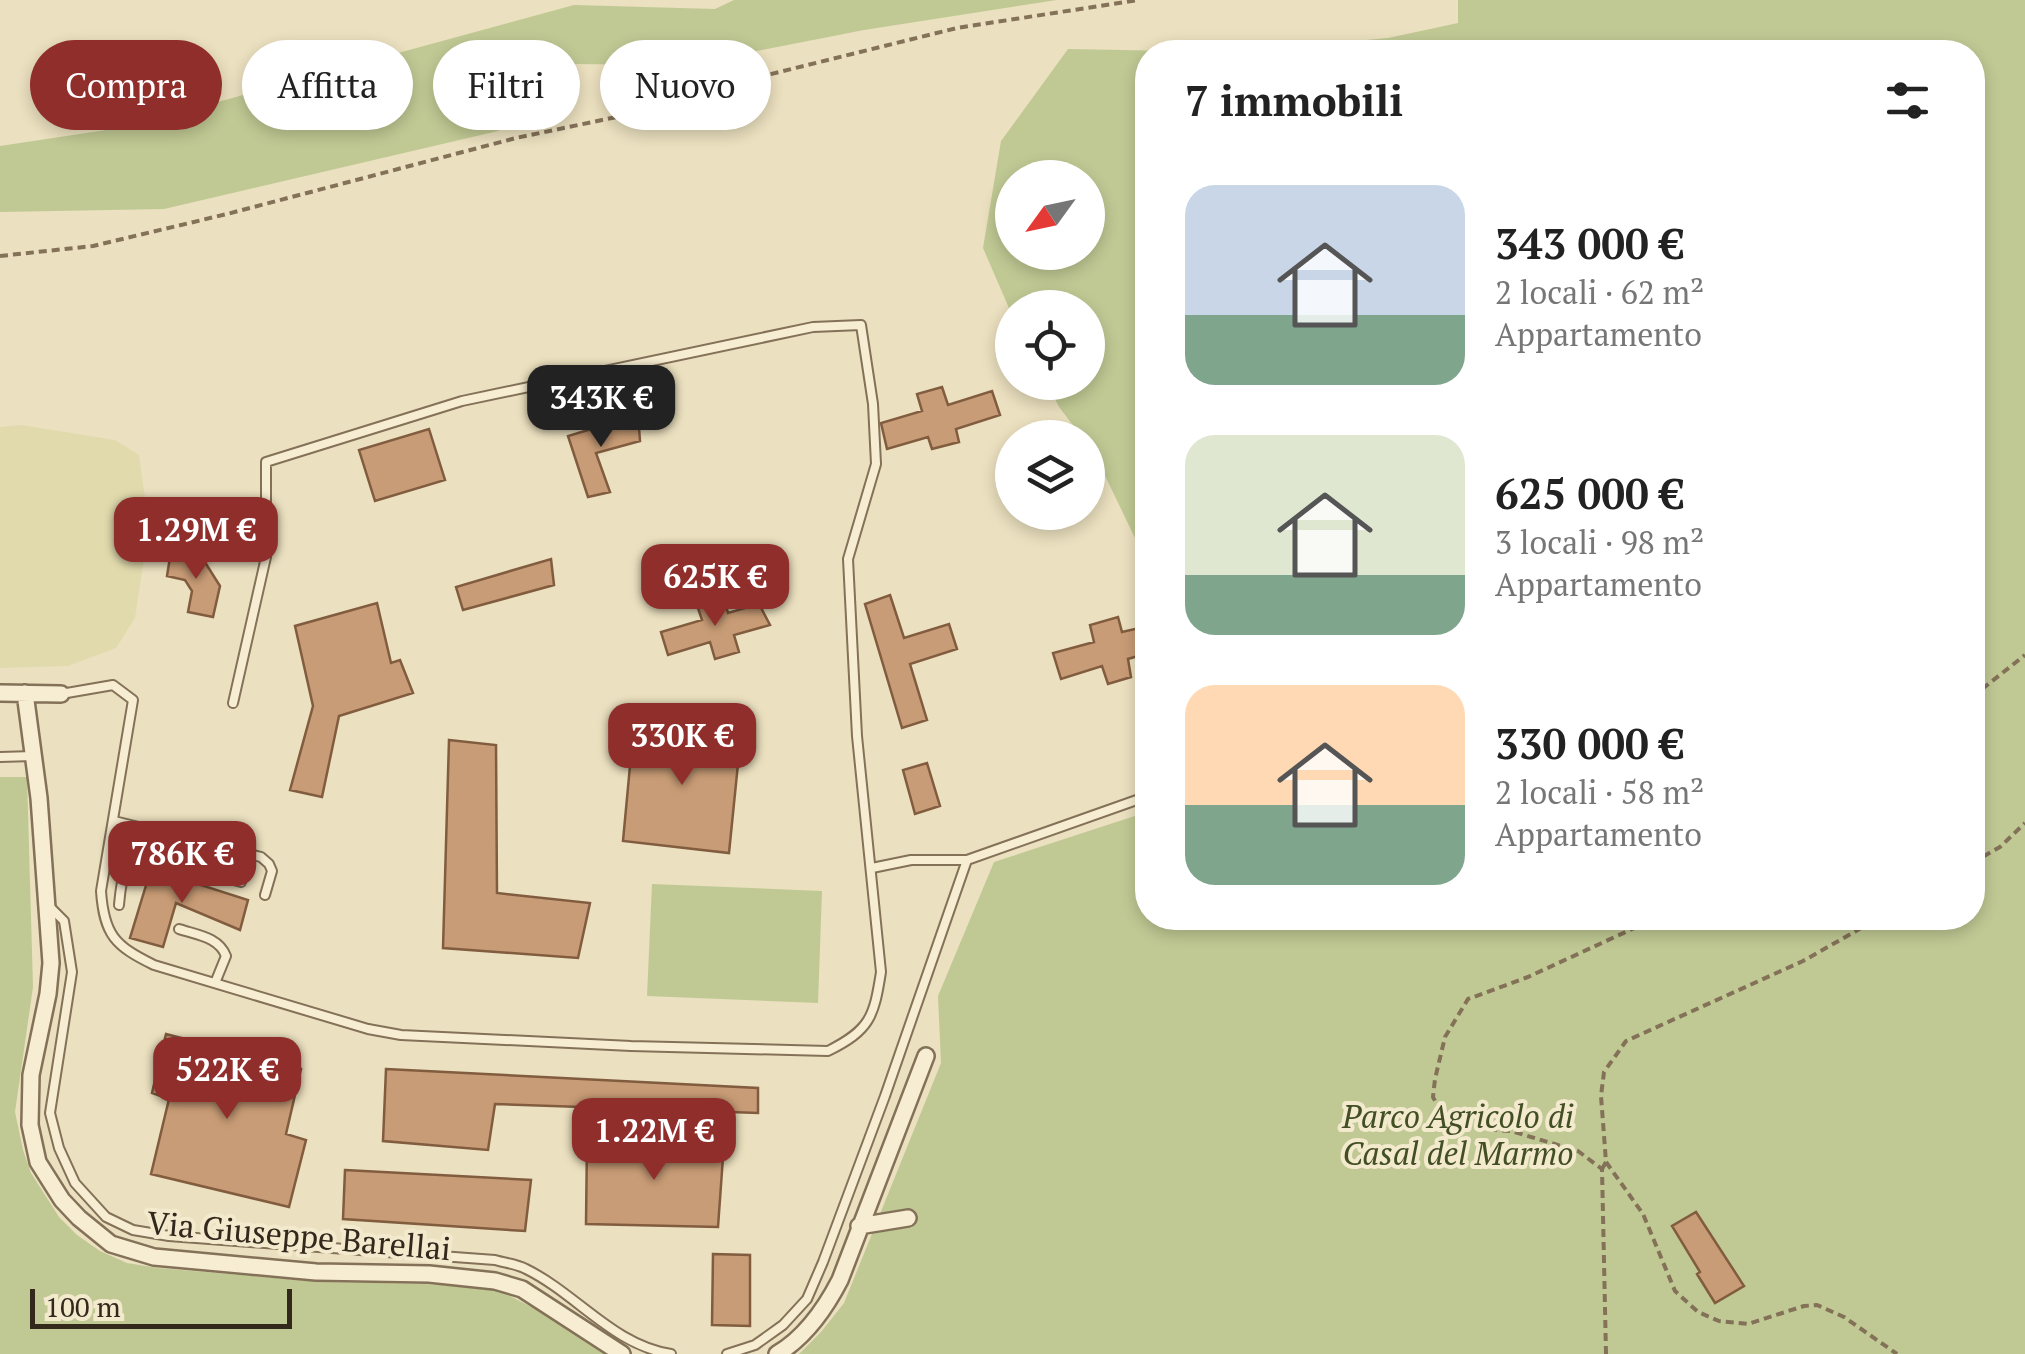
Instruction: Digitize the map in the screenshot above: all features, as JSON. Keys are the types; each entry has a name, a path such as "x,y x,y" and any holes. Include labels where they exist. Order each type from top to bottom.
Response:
{"street":[{"path":"0,693 61,694"},
{"name":"Via Giuseppe Barellai","path":"25,693 51,963 32,1075 30,1125 38,1162 62,1200 111,1244 154,1256 316,1272 429,1274 522,1289 622,1354"},
{"path":"777,1354 811,1326 840,1280 926,1056"},
{"path":"859,1226 908,1218"}],"lane":[{"path":"61,694 113,685 134,700 101,891 103,914 112,936 126,952 154,965 368,1029 401,1034 828,1051 852,1039 866,1023 876,1006 881,972 858,736 848,559 876,464 862,326 813,327 462,400 266,462 266,556 233,703"},
{"path":"0,757 33,756"},
{"path":"872,868 912,860 967,860 1135,801"},
{"path":"114,822 261,858 272,870 265,895"},
{"path":"181,864 186,839"},
{"path":"119,905 122,876 140,856 241,882"},
{"path":"726,1354 755,1345 807,1299 878,1114 967,860"},
{"path":"48,905 64,922 72,972 50,1113 59,1148 75,1183 106,1217 133,1230 170,1236 495,1260 524,1268 553,1285 626,1340 671,1354"},
{"path":"179,929 212,939 223,948 226,956 215,983"}],"path":[{"path":"0,256 92,246 169,228 516,138 674,105 759,76 957,28 1138,0"},
{"path":"1985,686 2025,655"},
{"path":"1985,856 2025,823"},
{"path":"1602,1169 1578,1151 1511,1130 1449,1127 1433,1097 1435,1078 1446,1037 1468,999 1630,930"},
{"path":"1857,930 1803,961 1626,1041 1604,1072 1600,1096 1606,1162 1643,1214 1675,1291 1698,1312 1719,1321 1748,1324 1804,1306 1817,1306 1844,1317 1898,1354"},
{"path":"1606,1162 1602,1169 1606,1354"}],"shaded area":[{"path":"21,425 115,440 139,455 149,526 135,618 116,648 68,666 0,668 0,427"}],"green space":[{"path":"734,0 1057,0 771,48 771,40 600,40 600,64 580,64 580,40 445,40 574,5 715,9"},
{"name":"Parco Agricolo di Casal del Marmo","path":"1458,0 2025,0 2025,1354 799,1354 844,1303 941,1063 938,996 994,862 1135,816 1135,930 1985,930 1985,40 1366,40 1458,23"},
{"path":"433,43 433,130 499,130 164,209 0,212 0,146 106,130 222,130 222,101 242,95 242,130 413,130 413,49"},
{"path":"1068,49 1135,50 1135,538 1105,476 1105,420 1069,420 1056,400 1105,400 1105,290 1001,290 983,248 995,177 995,270 1105,270 1105,160 998,160 1001,141"},
{"path":"0,777 27,777 33,987 15,1112 31,1173 59,1217 77,1235 127,1263 158,1268 322,1282 496,1289 553,1318 610,1354 0,1354"},
{"path":"652,884 822,891 818,1003 647,996"}],"building":[{"path":"942,387 948,405 992,391 1000,415 956,429 959,442 932,449 928,437 887,449 881,423 922,411 917,394"},
{"path":"638,415 640,441 596,453 610,492 588,497 568,436"},
{"path":"429,429 445,480 375,501 359,450"},
{"path":"171,551 201,556 220,586 213,617 188,612 192,591 185,580 167,576"},
{"path":"551,559 554,585 463,610 456,587"},
{"path":"890,595 904,638 949,624 957,649 910,664 927,720 902,728 865,604"},
{"path":"724,598 728,613 759,604 770,625 734,635 739,652 715,659 710,642 668,655 661,632 702,620 697,605"},
{"path":"377,603 391,663 400,660 413,693 339,716 322,797 290,790 313,706 295,626"},
{"path":"1118,617 1122,632 1135,629 1135,657 1128,659 1131,677 1108,684 1102,666 1061,679 1053,653 1094,642 1090,625"},
{"path":"634,723 741,734 729,853 623,841"},
{"path":"449,740 496,745 497,893 590,903 578,958 443,948"},
{"path":"927,763 940,806 915,814 903,770"},
{"path":"151,869 248,900 240,930 176,903 163,947 130,938"},
{"path":"166,1034 301,1069 286,1134 306,1140 289,1207 151,1174 169,1099 152,1093"},
{"path":"386,1069 758,1088 758,1113 495,1104 488,1150 383,1141"},
{"path":"587,1140 724,1143 718,1227 586,1224"},
{"path":"345,1170 531,1180 525,1231 343,1219"},
{"path":"1696,1212 1744,1286 1715,1303 1672,1226"},
{"path":"713,1254 750,1255 750,1326 712,1325"}]}
